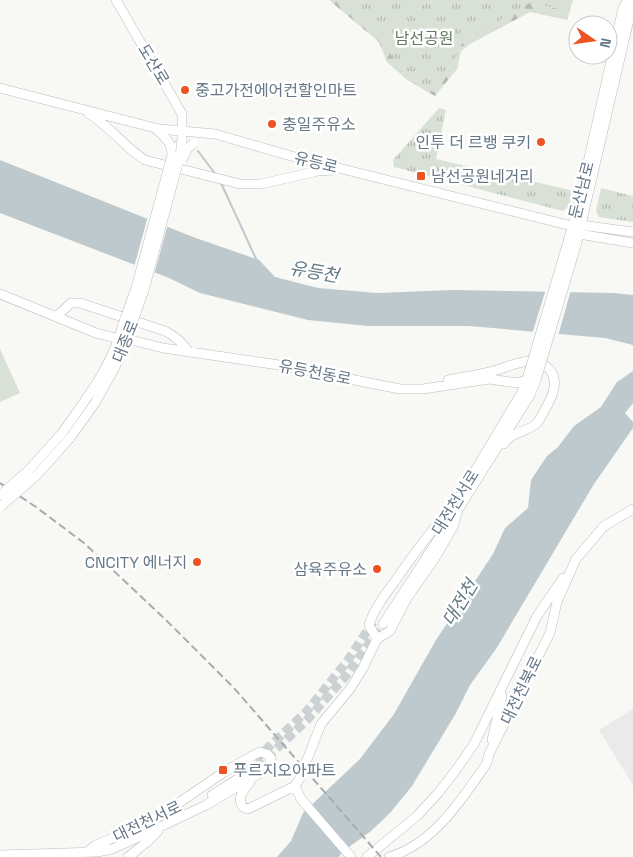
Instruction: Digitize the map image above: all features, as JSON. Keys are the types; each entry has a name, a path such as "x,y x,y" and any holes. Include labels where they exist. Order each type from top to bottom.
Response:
{"main road":[{"name":"도산로","path":"116,0 182,114 182,136"},
{"name":"둔산남로","path":"532,379 578,228 623,8 630,0"},
{"name":"유등로","path":"0,88 78,107 182,136 214,134 633,243"},
{"path":"78,107 102,121 133,152 145,160 240,184 261,184 318,171 344,169"},
{"path":"156,129 165,136 172,149 172,155"},
{"path":"172,186 188,148 194,143 214,134"},
{"name":"대종로","path":"0,507 36,476 66,435 99,396 115,367 172,155 182,136"},
{"name":"대종로","path":"127,326 144,290 180,156 182,136"},
{"name":"유등로","path":"578,228 633,232"},
{"name":"유등천동로","path":"0,294 96,333 163,348 279,365 400,389 429,388 489,380 518,383 532,379"},
{"path":"57,316 70,303 80,303 164,330 174,335 189,352"},
{"path":"429,388 441,381 492,372 523,362 539,362 549,368 554,376 554,393 538,422 535,426 508,437 493,461 482,471"},
{"path":"377,639 369,625 371,618 422,544 441,520 455,510 482,471 530,395 532,379"},
{"name":"대전천서로","path":"379,622 455,510 522,392 532,379"},
{"path":"504,381 516,390 518,394 516,403"},
{"name":"대종로","path":"0,495 66,435"},
{"name":"대전천북로","path":"389,857 420,842 457,808 487,763 550,633 557,602 576,559 604,526 633,509"},
{"path":"252,779 240,797 240,804 243,808 248,809 295,786 304,770 321,724 350,689 377,639 390,631 407,598 435,558 453,527 455,510"},
{"path":"367,857 417,816 439,792 474,744 537,616 576,559"},
{"path":"490,754 505,684"},
{"path":"88,854 112,849 206,805 267,769 271,758 268,754 260,752 252,756 224,772 164,813"},
{"name":"대전천서로","path":"0,855 88,854 96,845 137,828 256,763 163,826"},
{"path":"295,786 301,799 349,854"},
{"path":"128,857 163,826"}],"shaded area":[{"path":"0,160 193,237 259,260 275,277 318,288 377,293 453,290 633,295 633,345 605,338 469,326 368,326 308,320 200,293 169,278 0,213"},
{"path":"633,371 633,403 625,413 633,422 633,428 594,484 496,649 470,685 456,713 412,786 390,813 371,831 342,852 339,857 277,857 291,841 303,813 360,759 394,714 436,640 493,554 505,528 528,508 531,480 547,456 558,447 574,426 601,407 617,382"},
{"path":"633,709 633,785 599,730"}],"green space":[{"name":"남선공원","path":"329,0 573,0 567,20 530,12 470,44 461,51 457,69 435,96 407,80 387,62 379,42"},
{"name":"남선공원","path":"339,0 569,0 566,11 531,2 463,42 452,69 434,92 415,83 395,65 387,44"},
{"path":"439,108 446,110 436,159 574,191 569,207 563,211 394,167 393,160"},
{"path":"601,188 633,196 633,222 599,217 596,211"},
{"path":"0,349 20,393 0,402"}],"pier":[{"path":"148,216 168,224 154,275 134,267"},
{"path":"546,289 571,290 558,336 532,334"}],"waterway":[{"path":"198,151 216,175"},
{"path":"221,183 257,261"}],"tunnel":[{"path":"255,760 306,712 348,660 373,622"},
{"path":"257,767 307,720 344,678 383,624"}],"railway":[{"path":"0,483 84,543 166,620 234,688 381,857"}],"place":[{"name":"중고가전에어컨할인마트","path":"185,90"},
{"name":"충일주유소","path":"272,124"},
{"name":"인투 더 르뱅 쿠키","path":"541,142"},
{"name":"남선공원네거리","path":"421,176"},
{"name":"CNCITY 에너지","path":"197,562"},
{"name":"삼육주유소","path":"377,569"},
{"name":"푸르지오아파트","path":"223,770"}],"water label":[{"name":"유등천","path":"314,272"},
{"name":"대전천","path":"460,603"}]}
